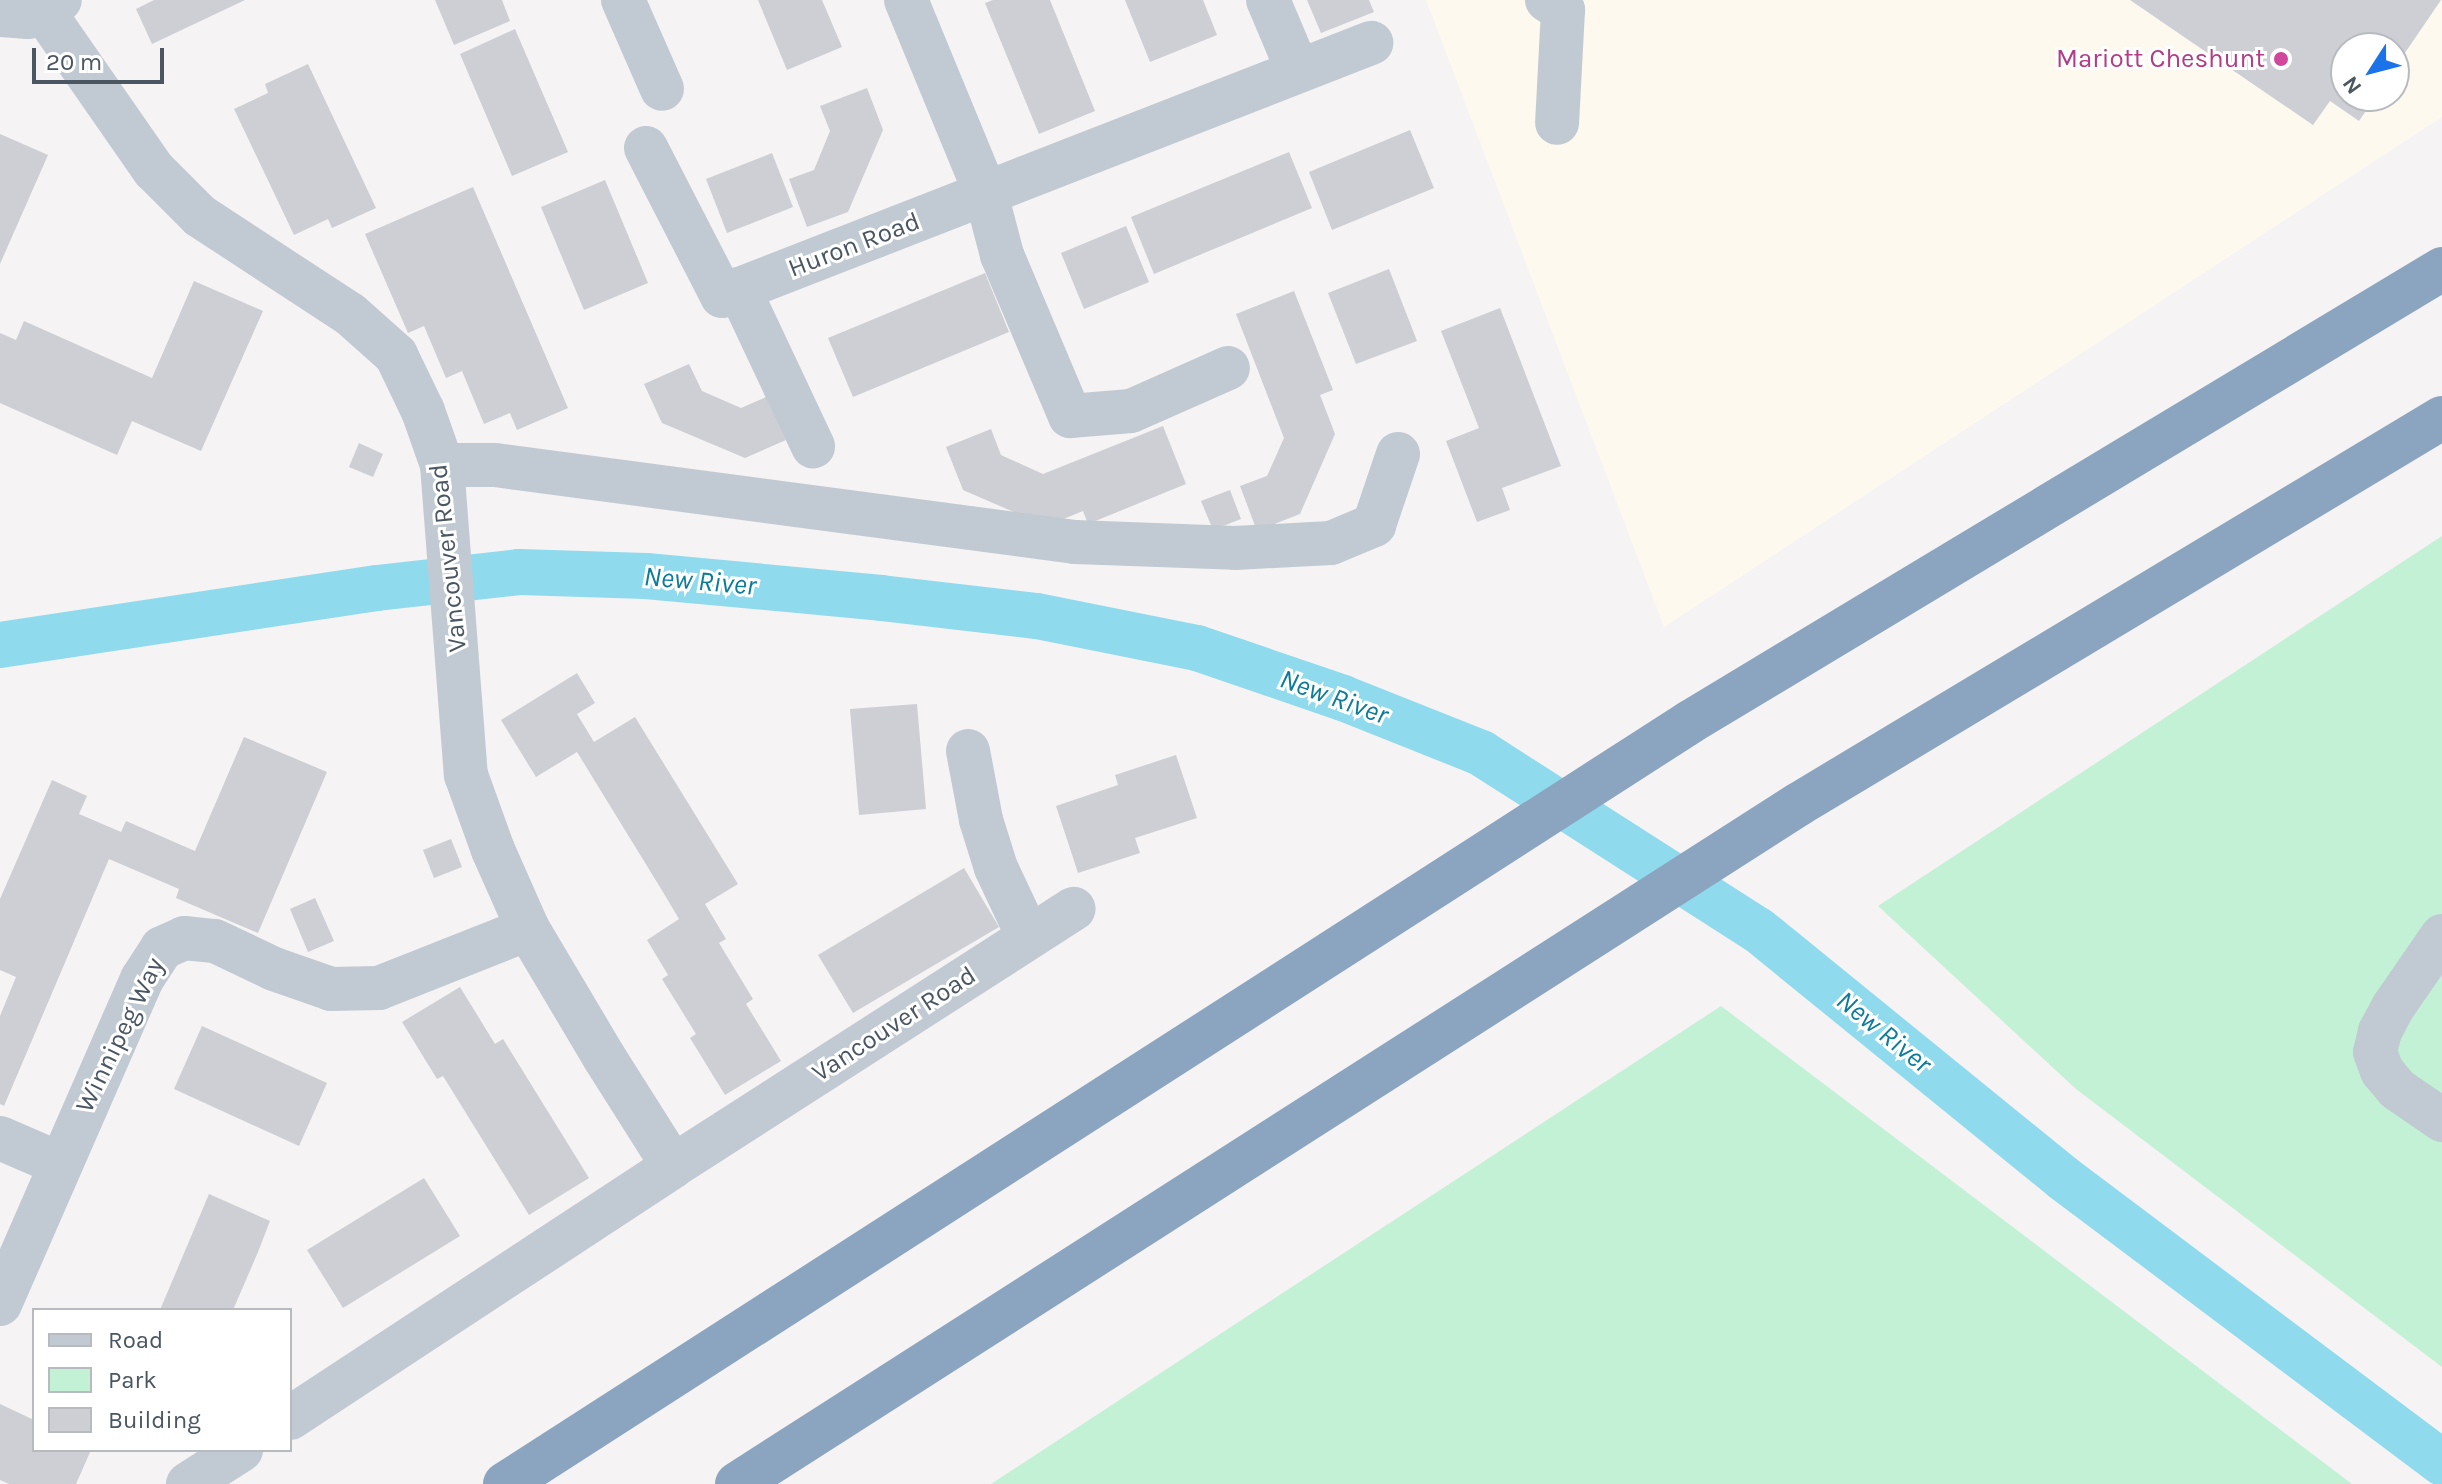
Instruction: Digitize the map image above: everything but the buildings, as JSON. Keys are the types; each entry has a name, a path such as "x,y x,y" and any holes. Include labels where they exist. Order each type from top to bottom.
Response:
{"highway":[{"path":"505,1484 1690,722 2442,269"},
{"path":"737,1484 1799,804 2442,418"},
{"path":"784,1484 836,1420"}],"street":[{"path":"623,0 662,89"},
{"path":"906,0 986,194 1002,255 1070,416 1131,411 1228,368"},
{"path":"1268,0 1298,71"},
{"path":"1547,0 1563,10 1557,123"},
{"path":"0,15 28,17 52,6"},
{"name":"Vancouver Road","path":"52,6 154,170 200,216 268,264 350,314 396,355 423,411 442,465 466,775 493,850 528,929 673,1166"},
{"name":"Huron Road","path":"730,292 1371,43"},
{"path":"646,148 697,250 767,347 813,446"},
{"path":"442,465 495,465 1075,542 1235,548 1331,543 1374,525 1398,454"},
{"path":"968,751 981,820 996,868 1028,936"},
{"name":"Vancouver Road","path":"292,1417 673,1166 1074,909"},
{"name":"Winnipeg Way","path":"0,1304 142,979 152,959 173,941 184,938 215,941 274,969 331,989 379,988 528,929"},
{"path":"2442,936 2393,1007 2380,1031 2375,1052 2382,1071 2397,1089 2442,1120"},
{"path":"0,1138 60,1164"},
{"path":"188,1484 238,1452"}],"shaded area":[{"path":"1426,0 2442,0 2442,117 1664,627"}],"green space":[{"path":"2442,536 2442,1367 2076,1089 1878,906"},
{"path":"1721,1006 2352,1484 991,1484"}],"waterway":[{"name":"New River","path":"0,645 377,588 519,572 646,576 881,598 1037,616 1197,648 1343,698 1481,753 1758,930 2063,1178 2442,1463"}],"place":[{"name":"Mariott Cheshunt","path":"2281,59"}]}
